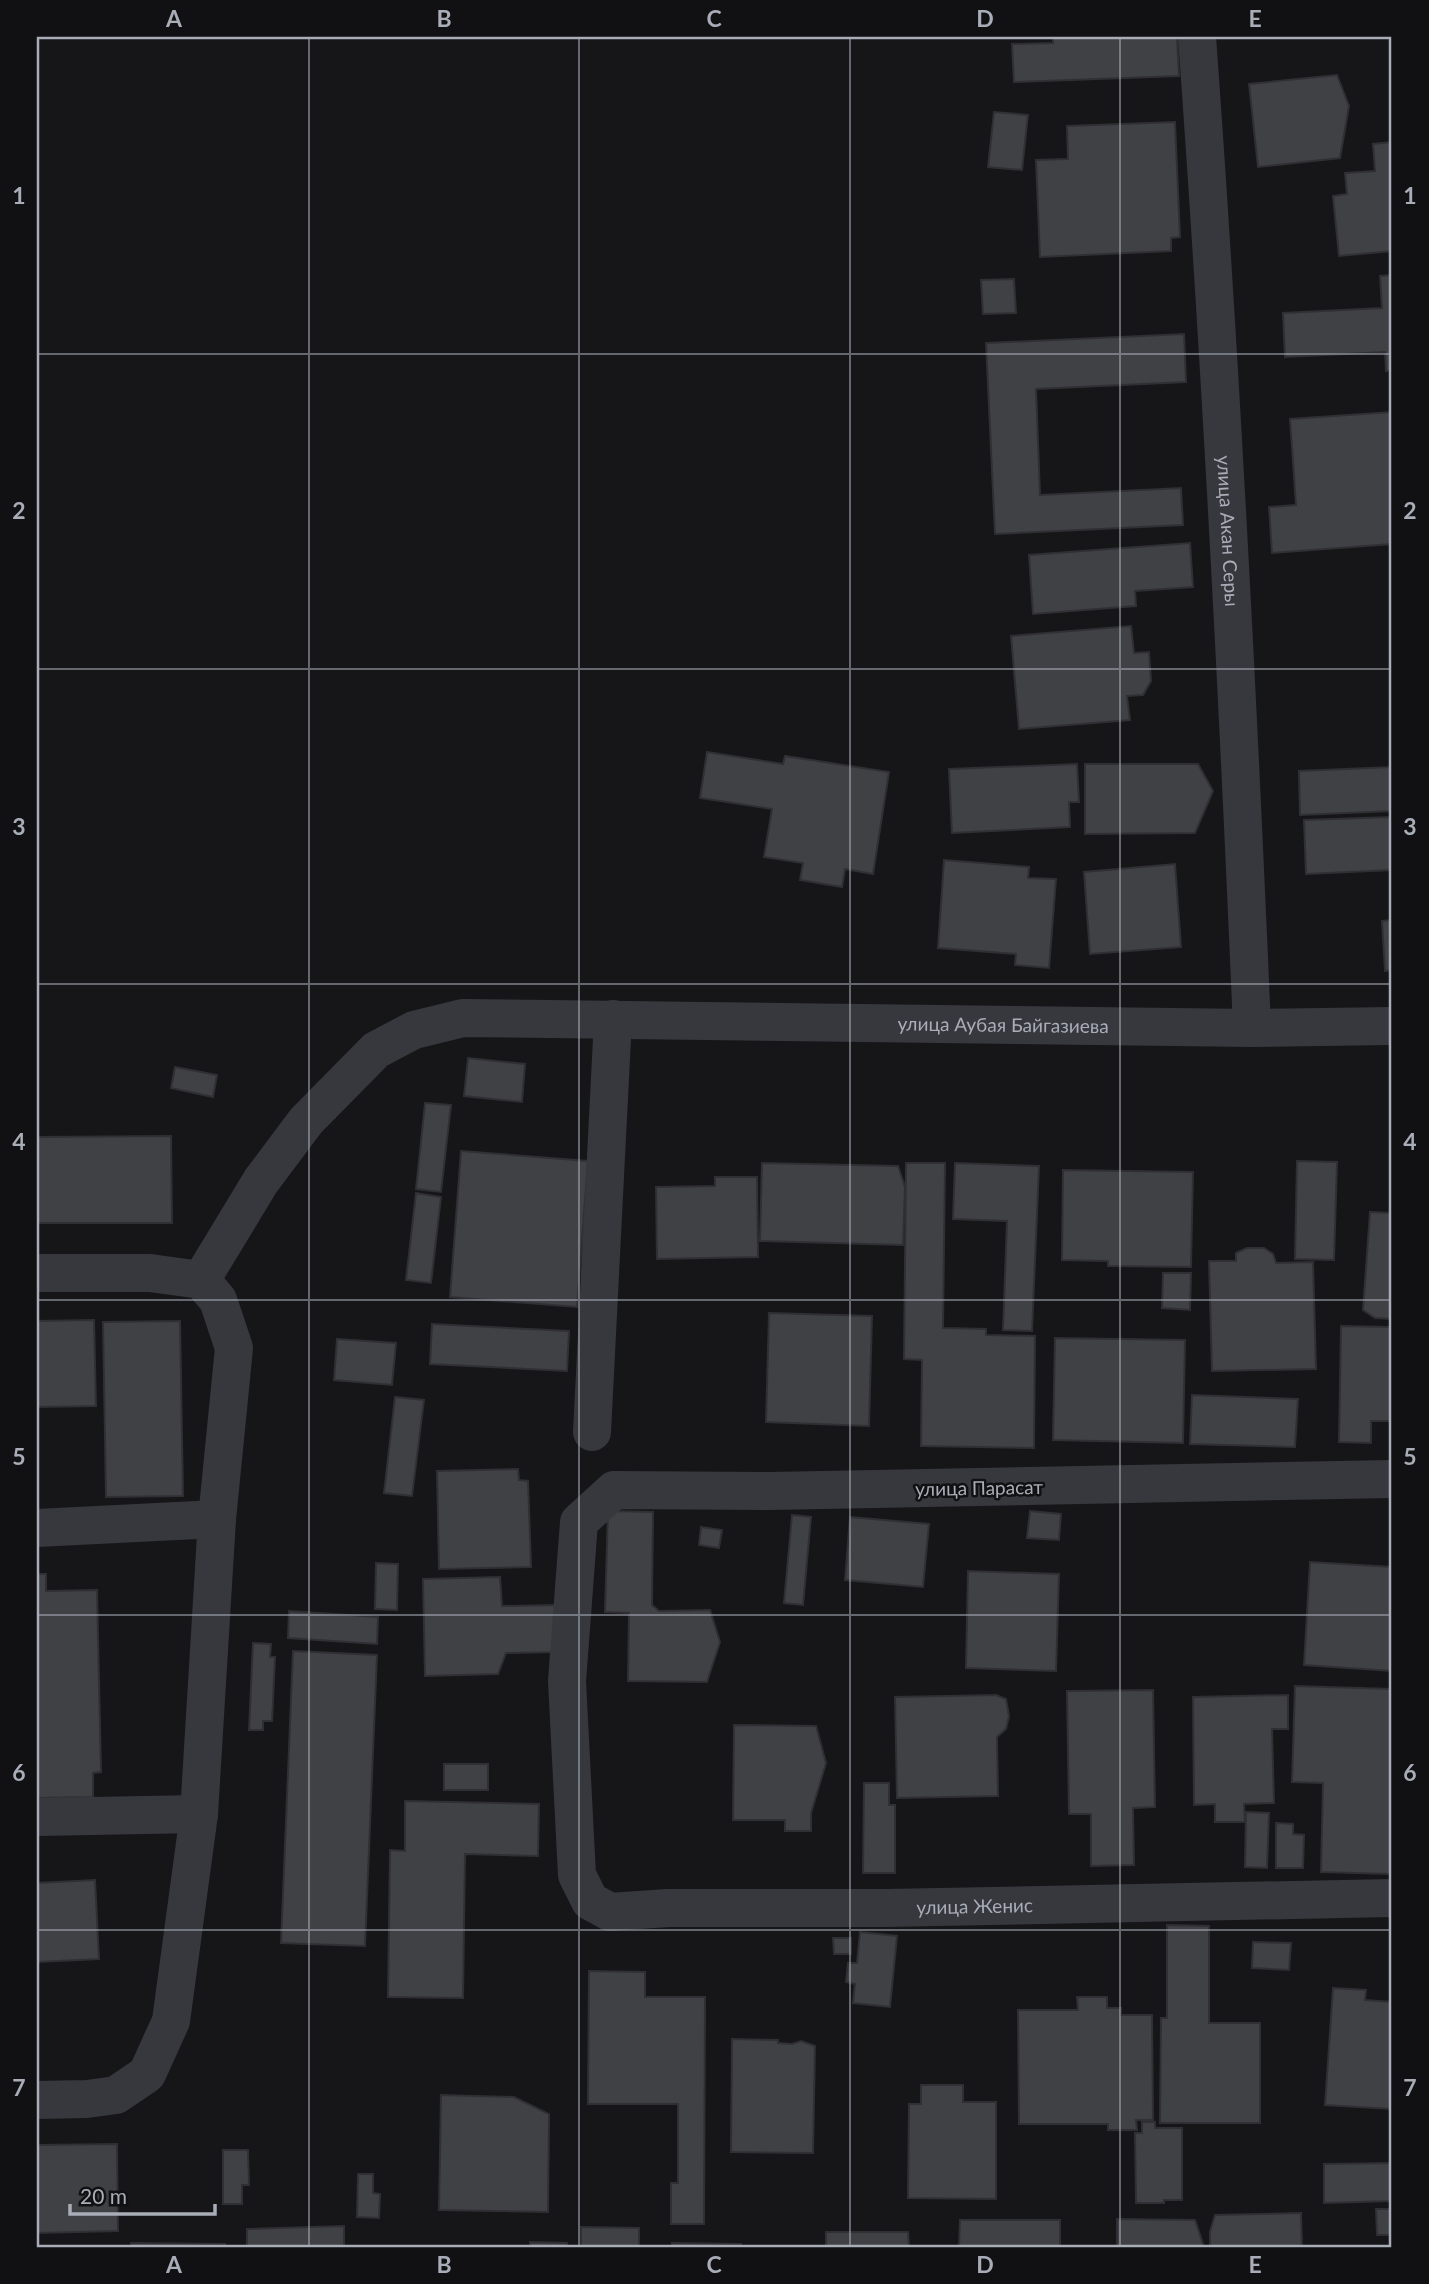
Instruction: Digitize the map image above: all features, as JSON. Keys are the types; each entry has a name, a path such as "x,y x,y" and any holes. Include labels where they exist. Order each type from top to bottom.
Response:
{"street":[{"name":"улица Акан Серы","path":"1197,37 1238,698 1252,1028"},
{"name":"улица Аубая Байгазиева","path":"201,1280 261,1181 306,1121 376,1050 414,1030 463,1018 1252,1028 1392,1026"},
{"path":"592,1432 613,1019"},
{"path":"37,1273 150,1273 201,1280 218,1300 234,1348 217,1519 199,1814 171,2021 147,2074 116,2095 87,2099 37,2100"},
{"name":"улица Парасат","path":"577,1875 567,1681 579,1522 614,1490 784,1491 1392,1479"},
{"path":"37,1528 217,1519"},
{"path":"37,1817 199,1814"},
{"name":"улица Женис","path":"577,1875 590,1901 610,1912 668,1908 900,1908 1392,1898"}],"building":[{"path":"1053,37 1177,37 1179,76 1014,82 1012,44 1053,43"},
{"path":"1337,75 1349,106 1340,158 1258,167 1249,84"},
{"path":"994,112 1028,115 1022,170 988,167"},
{"path":"1175,122 1180,237 1171,238 1171,251 1040,257 1036,160 1068,159 1067,126"},
{"path":"1392,142 1392,251 1339,256 1333,196 1347,194 1345,173 1375,171 1373,144"},
{"path":"1392,275 1392,370 1386,371 1385,352 1285,357 1283,313 1382,308 1380,276"},
{"path":"1014,279 1016,313 983,314 981,280"},
{"path":"1184,334 1186,382 1036,389 1040,495 1181,488 1183,525 995,534 986,343"},
{"path":"1392,412 1392,544 1272,553 1269,507 1296,505 1290,419"},
{"path":"1190,543 1193,587 1135,591 1136,606 1033,614 1029,555"},
{"path":"1131,626 1134,653 1149,652 1151,681 1143,695 1127,696 1130,720 1019,729 1011,636"},
{"path":"707,752 783,764 785,756 889,772 873,874 845,869 842,887 800,880 803,863 764,857 772,809 700,798"},
{"path":"1077,764 1079,802 1069,802 1070,827 952,833 949,769"},
{"path":"1085,764 1198,764 1213,791 1195,833 1085,834"},
{"path":"1392,767 1392,811 1300,815 1299,771"},
{"path":"1392,817 1392,870 1306,874 1304,820"},
{"path":"944,860 1029,867 1028,878 1056,879 1049,968 1015,965 1016,954 938,948"},
{"path":"1175,864 1181,947 1090,954 1084,872"},
{"path":"1392,920 1392,970 1385,971 1382,921"},
{"path":"468,1058 525,1064 522,1102 464,1096"},
{"path":"175,1067 217,1075 213,1097 171,1088"},
{"path":"425,1103 451,1105 441,1192 416,1189"},
{"path":"171,1136 172,1223 37,1223 37,1137"},
{"path":"461,1151 588,1161 577,1307 450,1297"},
{"path":"1297,1161 1337,1162 1334,1260 1295,1259"},
{"path":"762,1163 898,1166 905,1187 903,1245 760,1241"},
{"path":"906,1163 945,1163 943,1328 986,1329 986,1335 1035,1336 1034,1448 921,1446 922,1360 904,1359"},
{"path":"955,1163 1039,1166 1032,1331 1003,1330 1007,1221 953,1219"},
{"path":"1063,1170 1193,1172 1191,1267 1108,1266 1108,1261 1062,1260"},
{"path":"715,1177 757,1177 758,1257 657,1259 656,1187 715,1186"},
{"path":"416,1193 441,1197 431,1283 406,1280"},
{"path":"1370,1212 1392,1213 1392,1319 1375,1318 1363,1310"},
{"path":"1247,1248 1264,1248 1273,1254 1276,1263 1313,1262 1316,1369 1212,1371 1209,1261 1236,1261 1236,1253"},
{"path":"1163,1273 1191,1273 1190,1310 1162,1308"},
{"path":"769,1313 872,1316 869,1426 766,1422"},
{"path":"94,1320 96,1406 37,1407 37,1321"},
{"path":"180,1321 183,1496 106,1497 103,1322"},
{"path":"432,1324 569,1331 567,1371 430,1364"},
{"path":"1341,1326 1392,1327 1392,1421 1371,1421 1371,1443 1339,1442"},
{"path":"1055,1338 1185,1340 1183,1443 1053,1440"},
{"path":"337,1339 396,1343 392,1385 334,1380"},
{"path":"1192,1395 1298,1399 1295,1447 1190,1444"},
{"path":"395,1397 424,1400 412,1496 384,1493"},
{"path":"518,1469 519,1480 528,1481 531,1567 439,1569 437,1471"},
{"path":"608,1511 653,1512 652,1605 659,1611 710,1610 720,1642 707,1682 628,1681 629,1613 605,1612"},
{"path":"1030,1511 1061,1514 1059,1540 1027,1538"},
{"path":"792,1515 811,1517 803,1605 784,1603"},
{"path":"850,1517 929,1524 923,1587 845,1580"},
{"path":"701,1527 722,1530 719,1548 699,1545"},
{"path":"1310,1562 1392,1567 1392,1671 1304,1665"},
{"path":"376,1563 398,1564 397,1610 375,1609"},
{"path":"968,1571 1059,1574 1056,1671 966,1668"},
{"path":"37,1574 46,1574 46,1591 97,1590 101,1772 93,1773 93,1797 37,1798"},
{"path":"500,1577 502,1606 557,1605 558,1652 506,1653 498,1674 425,1676 423,1579"},
{"path":"289,1611 378,1617 377,1644 288,1638"},
{"path":"253,1643 271,1644 270,1657 275,1657 272,1721 263,1721 263,1730 249,1730"},
{"path":"293,1651 377,1655 365,1946 281,1943"},
{"path":"1295,1686 1392,1689 1390,1874 1321,1872 1323,1783 1292,1782"},
{"path":"1153,1690 1155,1807 1133,1808 1134,1865 1091,1866 1091,1814 1069,1814 1067,1691"},
{"path":"996,1695 1006,1699 1009,1716 1006,1729 997,1737 998,1796 897,1798 895,1697"},
{"path":"1288,1695 1288,1729 1272,1729 1274,1803 1244,1804 1245,1822 1215,1822 1215,1804 1194,1805 1193,1697"},
{"path":"734,1725 816,1726 826,1763 811,1813 811,1831 785,1831 785,1820 733,1820"},
{"path":"444,1764 488,1764 488,1790 444,1790"},
{"path":"864,1783 889,1783 889,1805 895,1805 895,1873 863,1873"},
{"path":"405,1801 539,1804 538,1856 465,1854 463,1998 388,1997 390,1850 405,1851"},
{"path":"1246,1812 1269,1813 1267,1868 1245,1867"},
{"path":"1276,1823 1293,1824 1293,1834 1304,1835 1303,1868 1276,1868"},
{"path":"95,1880 99,1959 37,1962 37,1883"},
{"path":"1167,1925 1209,1926 1209,2023 1260,2023 1260,2123 1160,2123 1161,2018 1167,2018"},
{"path":"860,1932 897,1936 890,2007 853,2003 855,1984 846,1982 848,1963 857,1963"},
{"path":"833,1938 851,1938 851,1954 834,1954"},
{"path":"1253,1942 1291,1943 1289,1970 1252,1968"},
{"path":"589,1971 645,1972 645,1997 705,1997 704,2224 671,2224 671,2183 678,2183 678,2104 588,2104"},
{"path":"1333,1988 1366,1990 1365,2000 1392,2002 1392,2109 1325,2105"},
{"path":"1077,1997 1107,1997 1107,2008 1121,2008 1121,2015 1152,2015 1153,2120 1136,2120 1137,2130 1108,2130 1108,2124 1019,2124 1018,2010 1078,2010"},
{"path":"732,2039 778,2040 778,2043 792,2044 801,2041 815,2046 813,2153 731,2152"},
{"path":"921,2085 963,2085 963,2102 996,2102 996,2199 908,2198 909,2104 921,2104"},
{"path":"441,2095 514,2097 549,2114 548,2212 439,2210"},
{"path":"1142,2122 1155,2122 1155,2128 1182,2128 1182,2200 1136,2203 1135,2133 1142,2133"},
{"path":"117,2144 118,2231 37,2233 37,2145"},
{"path":"223,2150 248,2150 249,2185 242,2185 242,2204 223,2204"},
{"path":"1392,2163 1392,2201 1324,2203 1324,2164"},
{"path":"358,2174 373,2174 373,2193 380,2194 379,2218 357,2217"},
{"path":"1376,2209 1392,2209 1392,2235 1377,2235"},
{"path":"1301,2213 1302,2247 1210,2247 1210,2232 1215,2215"},
{"path":"1117,2219 1195,2220 1204,2247 1117,2247"},
{"path":"960,2220 1060,2220 1060,2247 959,2247"},
{"path":"344,2226 344,2247 247,2247 247,2229"},
{"path":"581,2227 639,2228 639,2247 581,2247"},
{"path":"826,2232 908,2232 909,2246 917,2247 826,2247"},
{"path":"530,2242 567,2243 567,2247 530,2247"},
{"path":"131,2243 225,2244 225,2247 131,2247"},
{"path":"672,2243 741,2244 741,2247 672,2247"}]}
